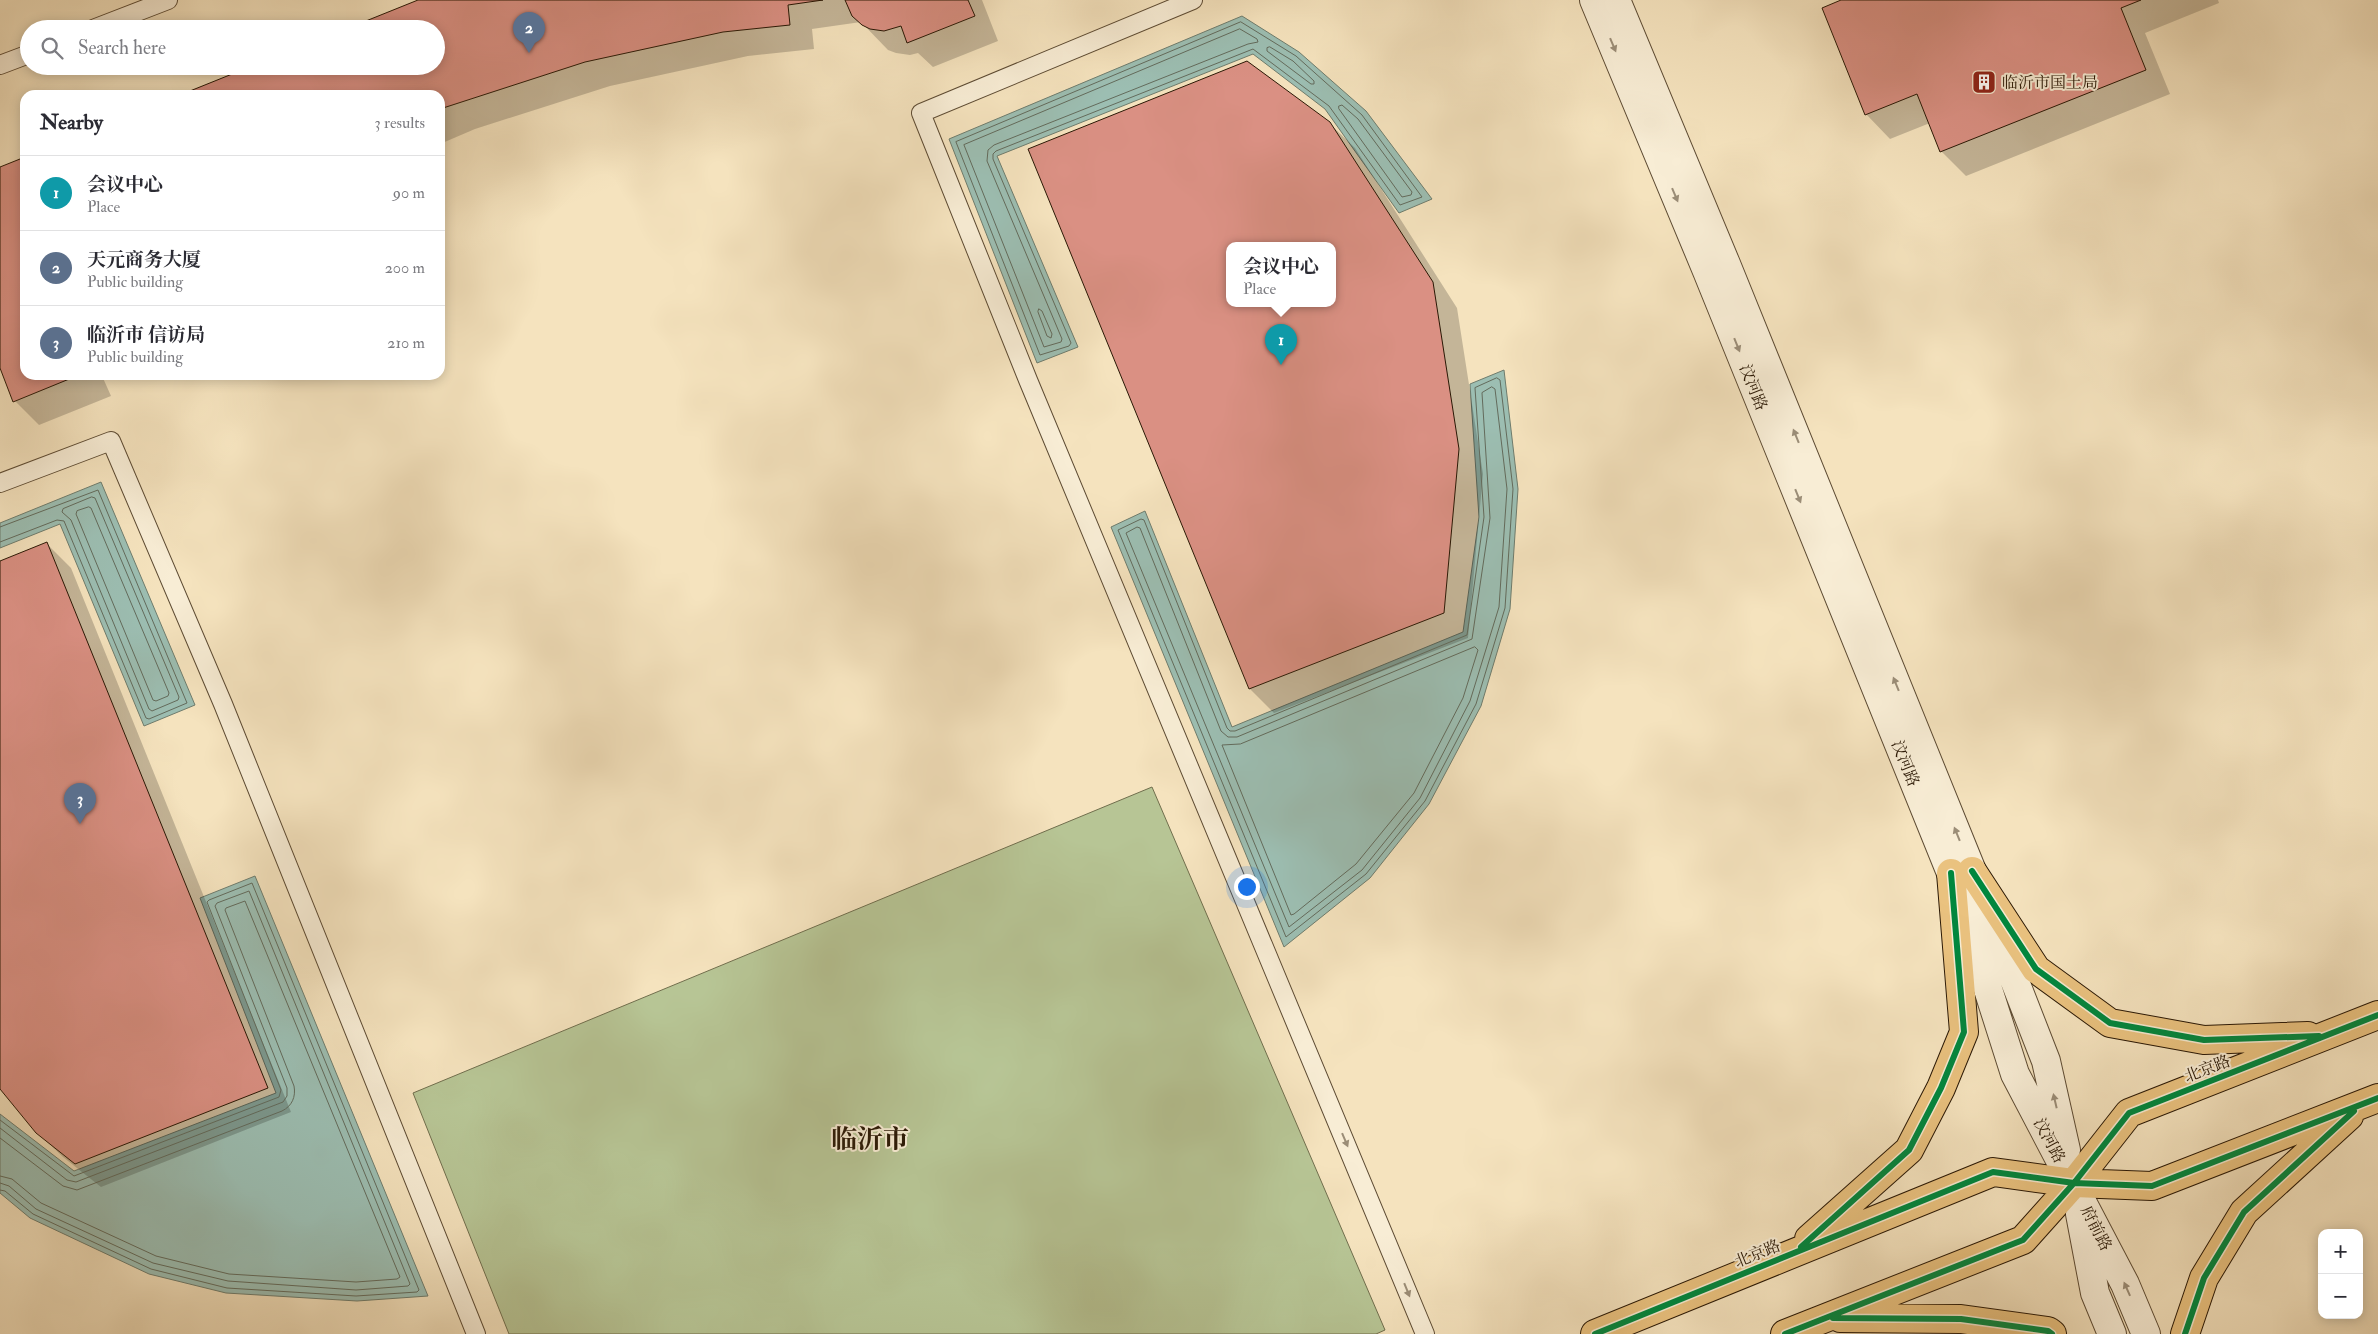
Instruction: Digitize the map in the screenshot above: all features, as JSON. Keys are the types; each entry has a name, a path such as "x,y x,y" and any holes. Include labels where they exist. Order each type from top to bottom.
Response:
{"main road":[{"path":"1962,872 2036,968 2110,1023 2204,1040 2329,1035"},
{"path":"1793,1253 1909,1150 1941,1088 1964,1032 1962,872"},
{"name":"北京路","path":"1785,1334 2023,1240 2074,1183 2129,1113 2378,1015"},
{"path":"2185,1334 2204,1278 2244,1212 2369,1102"},
{"name":"北京路","path":"1595,1334 1994,1172 2074,1183 2152,1186 2369,1102"},
{"path":"1826,1318 1961,1319 2048,1331 2052,1334"}],"street":[{"name":"汶河路","path":"1594,0 1962,872"},
{"name":"汶河路","path":"1616,0 1726,264 1962,872 2015,1074 2074,1183"},
{"name":"府前路","path":"2074,1183 2095,1293 2112,1334"},
{"name":"府前路","path":"2074,1183 2125,1284 2146,1334"}],"lane":[{"path":"116,20 168,0"},
{"path":"1193,0 921,114 1028,380 1425,1334"},
{"path":"0,65 20,57"},
{"path":"0,483 111,441 223,704 476,1334"}],"green space":[{"path":"1152,787 1385,1330 1376,1334 509,1334 413,1093"}],"water":[{"path":"1242,16 1299,52 1366,111 1432,199 1399,213 1325,109 1253,54 997,156 1078,347 1037,363 949,139"},
{"path":"1504,370 1518,489 1510,609 1481,706 1429,804 1370,878 1284,947 1111,527 1145,511 1232,727 1463,632 1479,517 1470,384"},
{"path":"101,482 195,705 144,726 60,524 0,548 0,523"},
{"path":"255,876 428,1296 357,1301 226,1293 149,1274 30,1218 0,1193 0,1114 74,1171 276,1093 200,898"}],"building":[{"path":"418,0 823,0 788,5 790,25 723,32 585,62 445,107 445,90 192,90 230,75 445,75 445,20 368,20"},
{"path":"845,0 968,0 975,16 907,43 901,26 884,31 870,29 862,25 852,16"},
{"name":"临沂市国土局","path":"1841,0 2141,0 2121,8 2146,70 1940,152 1917,94 1865,115 1822,8"},
{"path":"1247,61 1330,122 1433,282 1459,449 1444,613 1249,689 1028,149"},
{"path":"20,159 20,380 67,380 13,402 0,368 0,167"},
{"path":"47,542 268,1088 75,1164 36,1133 0,1089 0,561"}],"cycle path":[{"path":"1972,871 2036,969 2110,1023 2204,1040 2319,1036"},
{"path":"1801,1247 1909,1150 1941,1088 1964,1032 1951,873"},
{"path":"1785,1334 2023,1240 2074,1183 2129,1113 2378,1015"},
{"path":"1595,1334 1993,1172 2074,1183 2152,1186 2378,1098"},
{"path":"2185,1334 2204,1278 2244,1212 2354,1111"},
{"path":"1833,1318 1961,1319 2048,1331 2052,1334"}],"place":[{"name":"天元商务大厦","path":"529,53"},
{"name":"临沂市国土局","path":"1984,82"},
{"name":"会议中心","path":"1281,365"},
{"name":"临沂市 信访局","path":"80,824"}],"district":[{"name":"临沂市","path":"870,1139"}]}
